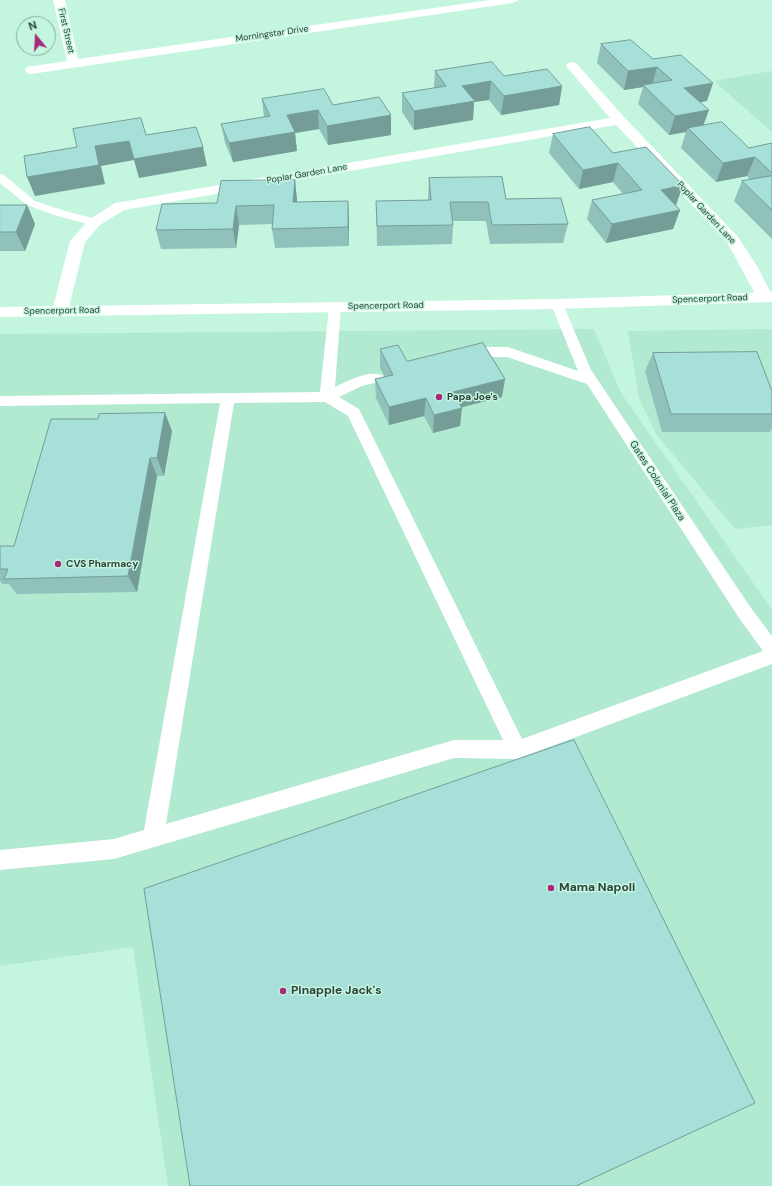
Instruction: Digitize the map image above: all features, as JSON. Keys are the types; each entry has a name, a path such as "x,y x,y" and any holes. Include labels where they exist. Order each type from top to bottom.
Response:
{"street":[{"name":"First Street","path":"59,0 73,63"},
{"name":"Morningstar Drive","path":"31,70 513,0"},
{"name":"Poplar Garden Lane","path":"572,66 619,120 733,240 768,297"},
{"name":"Poplar Garden Lane","path":"60,311 78,241 95,222 120,206 619,120"},
{"name":"Spencerport Road","path":"0,312 556,304 768,297"}],"lane":[{"path":"0,177 31,203 58,213 95,222"},
{"name":"Gates Colonial Plaza","path":"556,304 585,371 740,607 772,650"},
{"path":"327,397 335,307"},
{"path":"456,359 485,352 508,352 592,381"},
{"path":"0,401 327,397 358,382 377,378"},
{"path":"327,397 354,413 516,750"},
{"path":"153,838 228,398"},
{"path":"0,860 114,850 454,749 516,750 772,656"}],"shaded area":[{"path":"772,71 772,132 714,81"},
{"path":"594,329 621,393 772,610 772,1186 168,1186 133,947 0,966 0,334"},
{"path":"772,329 772,525 735,529 656,434 639,398 628,331"}],"building":[{"path":"631,40 653,59 681,55 713,83 684,88 709,110 675,116 643,85 672,80 657,67 628,71 601,44"},
{"path":"492,62 504,76 547,69 562,86 504,96 491,81 462,86 475,101 414,111 402,93 446,86 435,71"},
{"path":"324,89 333,105 379,97 391,115 327,126 318,110 287,115 295,132 229,143 221,124 270,116 262,99"},
{"path":"141,118 146,135 196,127 203,147 134,159 129,141 95,146 99,165 27,177 24,156 77,147 73,129"},
{"path":"722,122 749,148 772,143 772,173 755,157 723,163 688,128"},
{"path":"590,127 613,153 646,147 683,185 661,190 680,210 612,224 592,200 642,190 618,163 583,170 553,134"},
{"path":"772,176 772,210 742,181"},
{"path":"502,177 506,199 561,198 568,224 492,225 488,202 450,202 453,225 377,226 376,201 431,200 429,178"},
{"path":"295,180 293,202 348,201 348,227 272,229 274,205 236,206 233,229 156,230 162,204 217,203 221,181"},
{"path":"0,205 27,205 16,232 0,232"},
{"path":"483,343 505,379 453,392 462,408 434,415 426,398 389,407 375,379 393,375 380,349 398,345 407,361"},
{"path":"757,352 772,391 772,414 671,414 653,353"},
{"name":"CVS Pharmacy","path":"165,413 157,458 150,458 128,576 4,579 8,569 0,569 0,546 14,546 51,419 98,419 99,414"},
{"path":"574,740 755,1103 576,1186 190,1186 144,889"}],"place":[{"name":"Papa Joe's","path":"439,397"},
{"name":"CVS Pharmacy","path":"58,564"},
{"name":"Mama Napoli","path":"551,888"},
{"name":"Pinapple Jack's","path":"283,991"}]}
